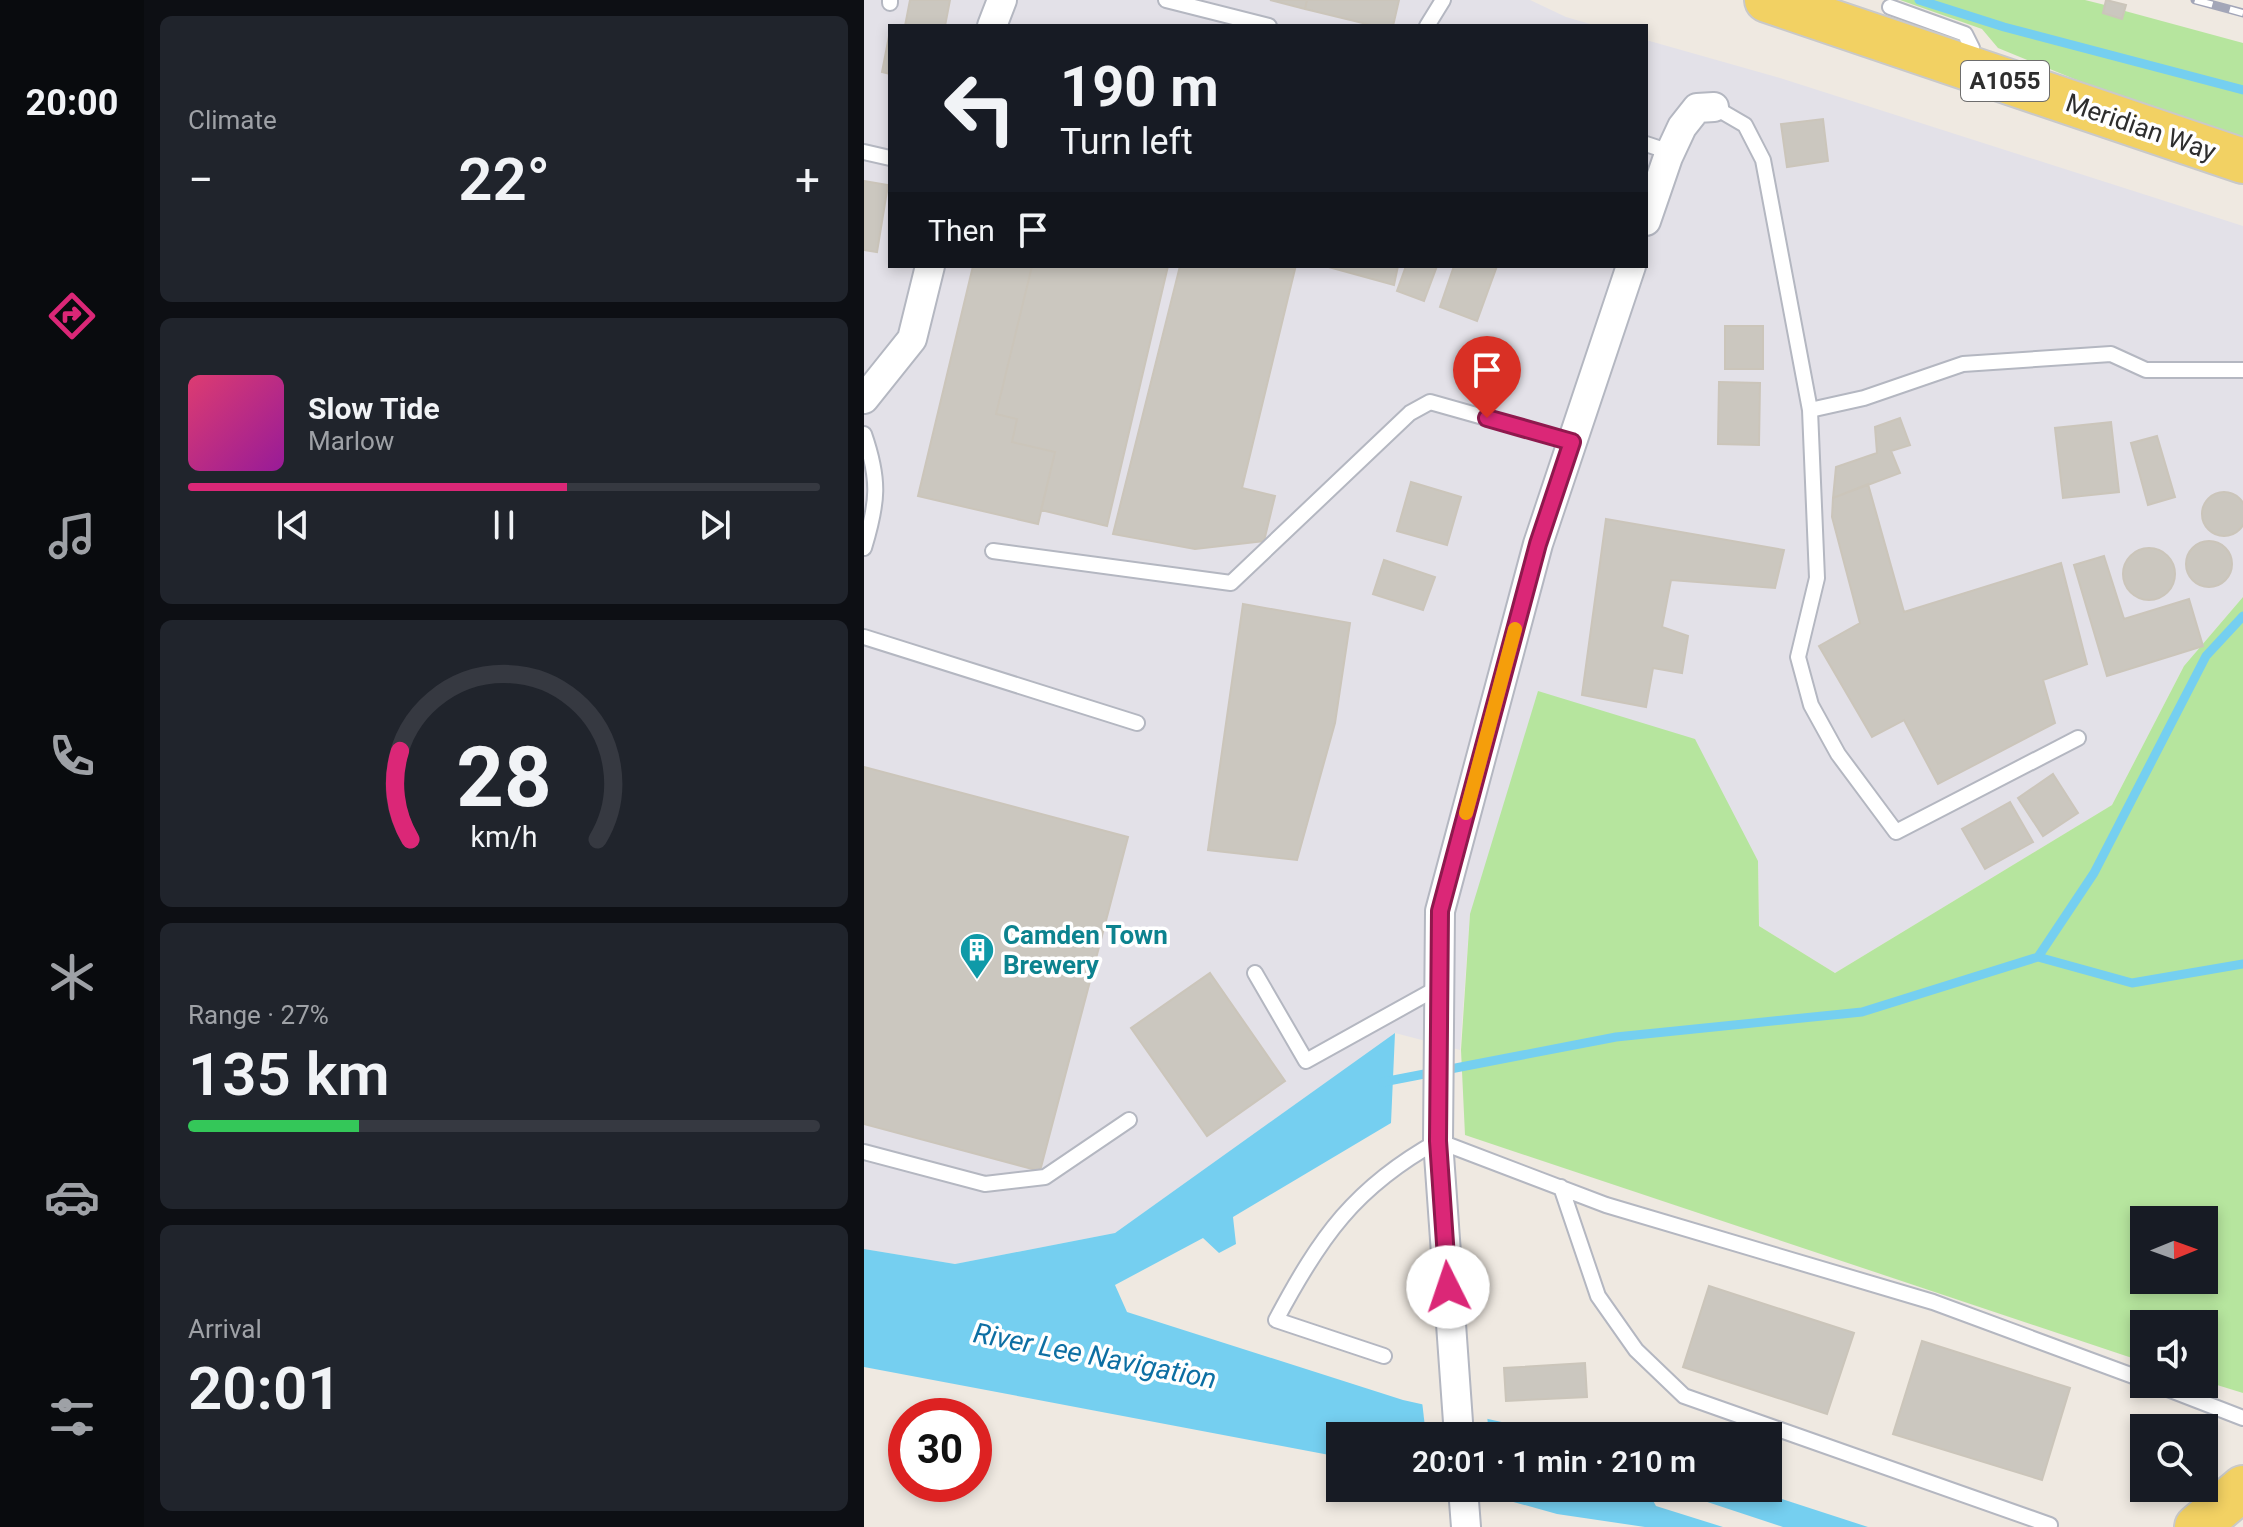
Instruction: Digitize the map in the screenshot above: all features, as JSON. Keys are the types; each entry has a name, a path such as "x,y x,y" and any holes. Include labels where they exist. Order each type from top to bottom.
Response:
{"main road":[{"name":"Meridian Way","path":"1767,0 2243,161"},
{"path":"2197,1527 2243,1488"}],"street":[{"path":"993,24 1002,0"},
{"path":"1648,209 1658,148 1682,127 1697,108 1714,107"},
{"path":"864,399 912,339 930,268"},
{"path":"1458,1422 1438,1141 1440,911 1538,544 1630,268"},
{"path":"1464,1502 1466,1523"}],"lane":[{"path":"1166,0 1261,24"},
{"path":"1428,24 1443,0"},
{"path":"1890,7 1965,34 1972,48 1965,68"},
{"path":"1714,107 1745,125 1763,160 1810,410 1817,578 1798,657 1811,705 1838,754 1896,832 2078,738"},
{"path":"864,152 888,158"},
{"path":"1810,410 1864,398 1963,364 2111,354 2146,370 2243,370"},
{"path":"993,551 1231,583 1410,413 1430,402 1572,442"},
{"path":"864,434 876,467 877,505 864,548"},
{"path":"864,637 1137,723"},
{"path":"1255,973 1306,1061 1439,987"},
{"path":"864,1152 985,1184 1045,1177 1129,1120"},
{"path":"1384,1356 1276,1320 1314,1249 1342,1215 1377,1180 1438,1141 1606,1205 1933,1302 2130,1375"},
{"path":"1561,1187 1598,1296 1636,1350 1684,1396 2050,1525"},
{"path":"2191,1398 2243,1418"}],"shaded area":[{"path":"864,0 1530,0 1566,17 1590,24 888,24 888,268 1648,268 1648,41 1780,78 2243,226 2243,597 2184,666 2112,805 1835,973 1759,926 1758,861 1470,914 1460,1050 1395,1033 1115,1233 955,1264 864,1249"}],"green space":[{"path":"1900,0 2085,0 2105,5 2103,13 2122,19 2125,11 2243,43 2243,139 2155,112 1998,48 1982,29"},
{"path":"2243,597 2243,1393 2218,1385 2218,1310 2130,1310 2130,1357 1465,1135 1461,1050 1470,914 1538,691 1695,739 1758,861 1759,926 1835,973 2112,805 2184,666"}],"water":[{"name":"River Lee Navigation","path":"1395,1033 1391,1123 1233,1217 1236,1244 1219,1253 1203,1238 1115,1285 1127,1312 1403,1400 1502,1422 1326,1422 1326,1454 864,1367 864,1249 955,1264 1115,1233"},
{"path":"1782,1499 1868,1527 1783,1527 1707,1502 1782,1502"},
{"path":"1514,1502 1654,1502 1656,1506 1723,1527 1645,1527 1557,1514"}],"pier":[{"path":"1422,1401 1487,1415 1488,1422 1424,1422"}],"building":[{"path":"910,0 950,0 945,24 905,24"},
{"path":"1270,0 1307,0 1305,9"},
{"path":"1307,0 1399,0 1393,24 1367,24 1305,9"},
{"path":"2106,0 2126,5 2122,19 2103,13"},
{"path":"888,41 888,74 882,72"},
{"path":"1823,119 1828,161 1787,167 1781,124"},
{"path":"864,181 888,185 877,252 864,250"},
{"path":"973,268 1032,268 996,414 1017,419 1012,442 1055,452 1038,524 918,496"},
{"path":"1032,268 1168,268 1107,526 1041,510 1055,452 1012,442 1017,419 996,414"},
{"path":"1180,268 1295,269 1242,488 1275,496 1264,541 1195,549 1113,534"},
{"path":"1332,268 1398,268 1394,285"},
{"path":"1405,268 1436,268 1424,301 1397,291"},
{"path":"1453,268 1496,268 1477,321 1440,307"},
{"path":"1725,326 1763,326 1763,369 1725,369"},
{"path":"1719,382 1760,383 1759,445 1718,444"},
{"path":"1900,418 1910,445 1891,451 1900,473 1833,498 1836,467 1877,453 1875,427"},
{"path":"2111,422 2119,492 2063,498 2055,428"},
{"path":"2157,436 2175,497 2148,505 2131,443"},
{"path":"1411,482 1461,497 1447,545 1397,531"},
{"path":"1868,484 1904,612 2061,563 2087,664 2043,680 2055,723 1938,784 1904,720 1872,737 1819,646 1860,623 1832,517 1833,498"},
{"path":"2224,492 2240,498 2244,504 2244,524 2240,530 2224,536 2208,530 2202,514 2208,498"},
{"path":"1606,519 1784,550 1775,588 1671,580 1662,627 1688,636 1682,673 1653,668 1646,707 1582,695"},
{"path":"2209,541 2218,542 2225,548 2231,555 2231,573 2225,580 2218,586 2209,587 2200,586 2193,580 2187,573 2186,564 2187,555 2193,548 2200,542"},
{"path":"2149,548 2167,556 2175,574 2167,592 2149,600 2131,592 2123,574 2131,556"},
{"path":"2104,556 2124,619 2189,599 2203,646 2107,676 2074,565"},
{"path":"1384,560 1435,577 1423,610 1373,594"},
{"path":"1243,604 1350,623 1335,723 1297,860 1208,850"},
{"name":"Camden Town Brewery","path":"864,767 1128,837 1040,1171 864,1124"},
{"path":"2053,774 2078,813 2043,836 2018,798"},
{"path":"2010,802 2033,842 1985,869 1962,829"},
{"path":"1210,973 1285,1081 1207,1136 1131,1028"},
{"path":"1709,1286 1854,1333 1827,1414 1683,1367"},
{"path":"1922,1341 2070,1388 2042,1480 1893,1434"},
{"path":"1585,1363 1587,1397 1506,1401 1504,1368"}],"waterway":[{"path":"1919,0 2004,27 2243,90"},
{"path":"1383,1082 1616,1037 1862,1012 2038,957 2094,873 2206,656 2243,616"},
{"path":"2038,957 2132,983 2243,964"}],"railway":[{"path":"2195,0 2243,13"}],"slow traffic":[{"path":"1466,813 1515,629"}],"place":[{"name":"Camden Town Brewery","path":"977,981"}],"route":[{"path":"1448,1287 1438,1141 1440,911 1538,544 1572,442 1487,418"}]}
